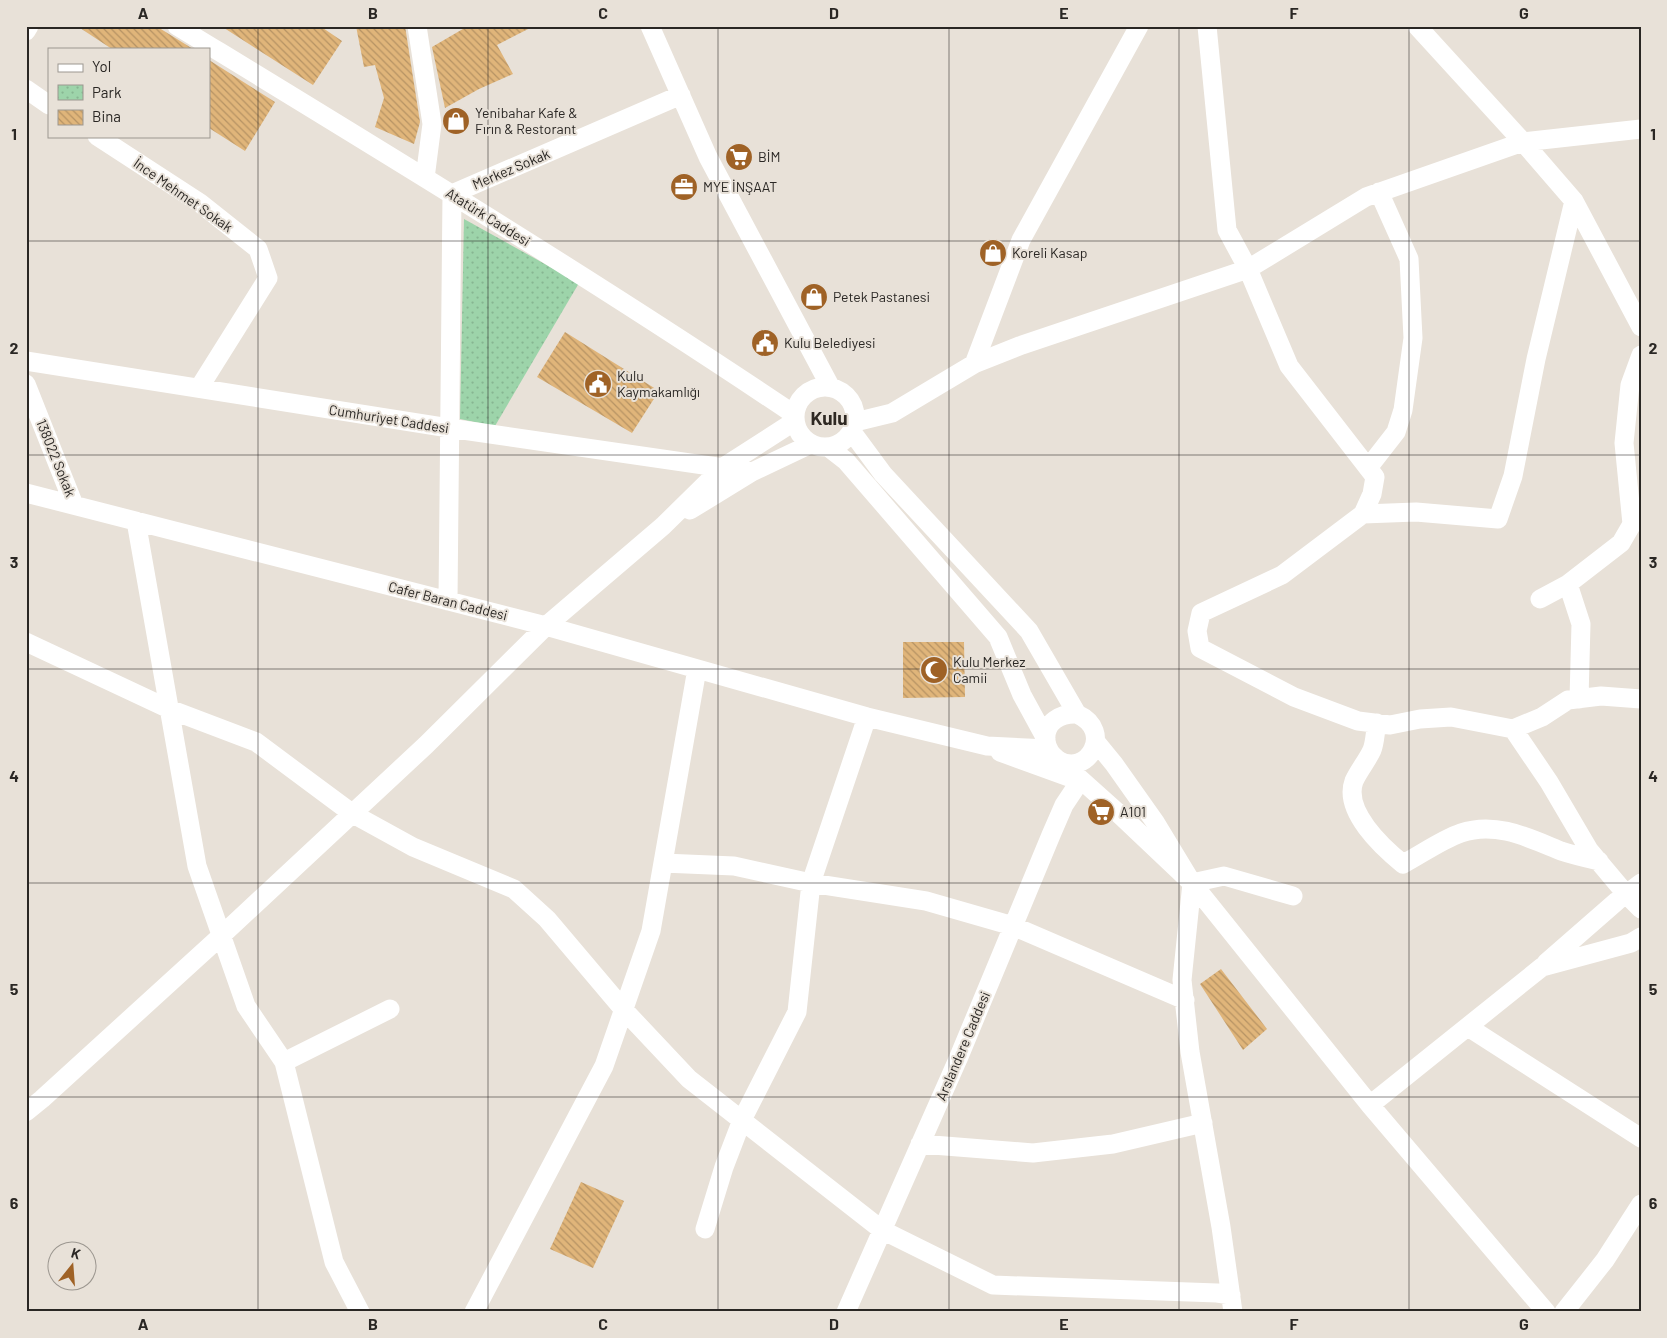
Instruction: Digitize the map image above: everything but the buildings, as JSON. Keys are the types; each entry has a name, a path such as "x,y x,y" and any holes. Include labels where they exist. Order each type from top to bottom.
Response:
{"street":[{"path":"26,31 29,26"},
{"name":"Atatürk Caddesi","path":"177,26 452,194 714,360 795,418"},
{"path":"417,26 432,124 426,178"},
{"path":"650,26 708,157 830,386"},
{"path":"974,364 1021,240 1139,26"},
{"path":"1207,26 1227,230 1248,269 1289,366 1375,478 1372,494 1363,514 1282,575 1201,613 1197,631 1200,648 1294,697 1358,721 1390,725 1420,719 1452,718 1513,729 1542,717 1568,700 1601,696 1641,699"},
{"path":"1417,26 1574,201 1641,327"},
{"path":"26,89 48,104"},
{"name":"Merkez Sokak","path":"452,194 680,95"},
{"path":"853,427 892,413 974,364 1022,345 1248,269 1366,197 1523,142 1641,129"},
{"name":"İnce Mehmet Sokak","path":"100,138 200,203 258,249 268,278 199,388"},
{"path":"1368,468 1396,432 1403,410 1413,338 1409,259 1380,192"},
{"path":"448,601 452,194"},
{"path":"1363,514 1416,512 1498,519 1513,476 1536,359 1574,201"},
{"path":"1540,599 1568,584 1621,543 1632,524 1624,443 1630,385 1641,355"},
{"name":"Cumhuriyet Caddesi","path":"26,361 449,428 752,472"},
{"name":"138022 Sokak","path":"26,384 74,505"},
{"path":"663,526 752,472 819,445 842,442 853,427 855,412 853,403 839,390 830,386 821,386 812,389 798,402 795,418 798,430 803,438 819,445 846,461 998,637 1022,695 1051,750 1080,781 1116,811 1192,883"},
{"path":"26,1112 42,1100 222,935 426,745 546,626 663,526 722,468 795,418"},
{"path":"853,427 883,474 1029,631 1076,714"},
{"name":"Cafer Baran Caddesi","path":"26,493 546,626 867,717 987,746"},
{"path":"136,521 197,866 246,1006 284,1062 334,1262 360,1312"},
{"path":"1568,584 1581,624 1579,699"},
{"path":"26,642 169,709 256,742 352,814 413,847 514,889 547,919 624,1010 689,1079 882,1230 993,1285 1217,1293 1232,1304"},
{"path":"474,1312 604,1066 624,1010 651,931 697,669"},
{"path":"987,746 1051,750 1069,764 1087,758 1092,751 1096,742 1092,725 1085,718 1076,714 1059,716 1047,730 1051,750"},
{"path":"705,1229 724,1167 742,1120 797,1012 811,882 867,717"},
{"path":"1377,723 1373,749 1354,782 1353,799 1358,816 1386,850 1403,864 1460,833 1483,828 1506,831 1533,839 1564,852 1599,861"},
{"path":"1513,729 1549,782 1589,850 1599,861 1633,889 1641,909"},
{"path":"1096,742 1155,822 1192,883 1370,1105 1546,1312"},
{"path":"987,746 1080,781"},
{"name":"Arslandere Caddesi","path":"846,1312 958,1058 1064,805 1080,781"},
{"path":"663,863 734,866 811,882 926,901 1013,926 1185,1000"},
{"path":"1192,883 1224,876 1293,896"},
{"path":"1192,883 1182,980 1190,1052 1221,1227 1232,1304"},
{"path":"1370,1105 1468,1027 1633,889"},
{"path":"1542,966 1631,944 1641,937"},
{"path":"284,1062 390,1009"},
{"path":"1468,1027 1641,1138"},
{"path":"920,1144 1033,1153 1114,1144 1203,1123"},
{"path":"1564,1312 1605,1260 1640,1208"}],"green space":[{"path":"464,219 579,283 495,426 460,419"}],"place":[{"name":"Yenibahar Kafe & Fırın & Restorant","path":"456,121"},
{"name":"BİM","path":"739,157"},
{"name":"MYE İNŞAAT","path":"684,187"},
{"name":"Koreli Kasap","path":"993,253"},
{"name":"Petek Pastanesi","path":"814,297"},
{"name":"Kulu Belediyesi","path":"765,343"},
{"name":"Kulu Kaymakamlığı","path":"598,384"},
{"name":"Kulu Merkez Camii","path":"934,670"},
{"name":"A101","path":"1101,812"}],"district":[{"name":"Kulu","path":"829,418"}]}
